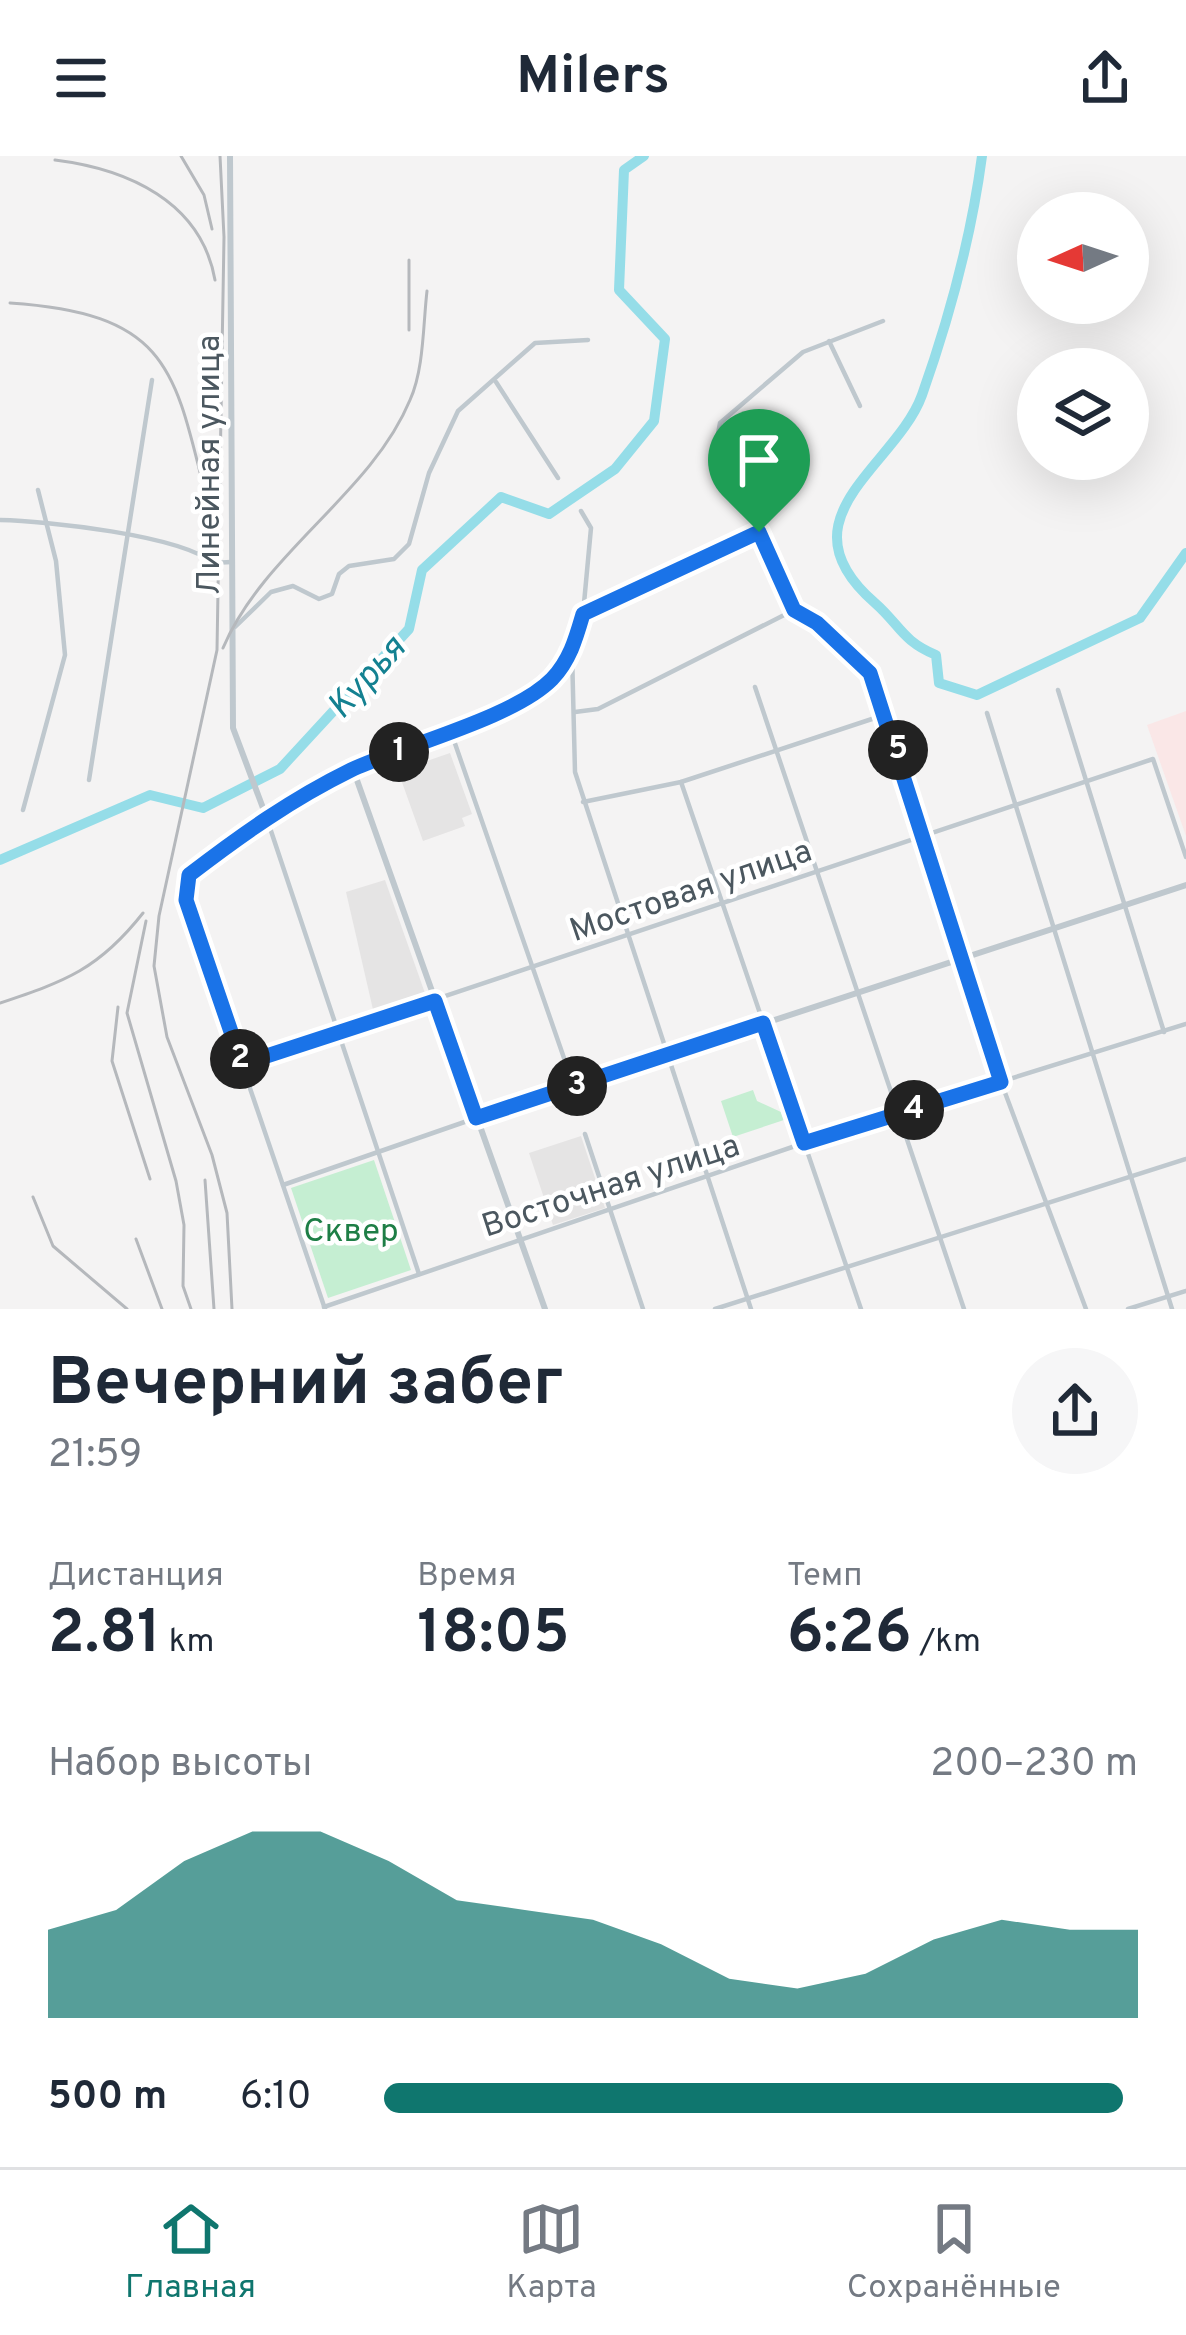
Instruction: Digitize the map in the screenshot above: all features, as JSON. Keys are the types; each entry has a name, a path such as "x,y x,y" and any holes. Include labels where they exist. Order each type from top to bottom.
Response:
{"street":[{"name":"Линейная улица","path":"230,156 232,728 266,816"},
{"path":"883,321 792,359 717,428 794,610 817,623 870,673 887,714 1001,1082 1086,1309"},
{"path":"232,631 271,592 293,586 319,599 332,594 339,574 350,566 394,559 409,544 429,473 458,411 535,343 588,340"},
{"path":"829,341 860,406"},
{"path":"89,780 152,380"},
{"path":"495,380 558,478"},
{"path":"23,811 65,655 49,522 38,490"},
{"path":"581,511 591,528 583,614 572,652 574,762 625,937 751,1309"},
{"path":"0,520 49,522 203,555 213,563 231,562"},
{"path":"583,614 759,532"},
{"path":"575,712 598,709 794,610"},
{"path":"325,1308 186,900 189,875 266,816 353,769 451,733 545,685 572,652"},
{"path":"755,687 964,1309"},
{"path":"1058,690 1165,1032"},
{"path":"987,713 1172,1309"},
{"path":"583,802 680,782 887,714"},
{"path":"451,733 574,1087"},
{"name":"Мостовая улица","path":"242,1064 1153,759 1186,857"},
{"path":"353,769 544,1309"},
{"path":"680,782 861,1309"},
{"path":"266,816 419,1274"},
{"path":"283,1185 1186,885"},
{"name":"Восточная улица","path":"325,1308 804,1143 1186,1024"},
{"path":"585,1134 644,1309"},
{"path":"715,1309 1186,1159"},
{"path":"1128,1309 1186,1291"}],"shaded area":[{"path":"1186,711 1186,836 1147,725"},
{"path":"450,753 472,814 462,818 465,826 423,841 398,771"},
{"path":"385,880 426,996 374,1014 346,892"},
{"path":"581,1136 605,1208 553,1225 529,1153"}],"green space":[{"path":"753,1090 757,1101 781,1112 784,1120 733,1137 721,1101"},
{"name":"Сквер","path":"374,1160 411,1270 328,1298 291,1188"}],"waterway":[{"name":"Курья","path":"0,860 150,795 203,808 280,769 409,629 422,570 501,497 549,514 615,469 654,421 665,339 619,290 624,170 644,156"},
{"name":"Курья","path":"982,156 958,277 922,395 852,494 840,519 837,545 848,573 908,638 936,655 939,683 977,695 1140,618 1186,553"}],"railway":[{"path":"181,156 204,195 212,229"},
{"path":"220,156 224,237 217,650 159,916 154,966 167,1037 212,1155 227,1213 232,1309"},
{"path":"55,160 108,171 157,194 194,229 215,280"},
{"path":"409,260 409,330"},
{"path":"223,648 264,582 345,494 392,434 418,375 427,291"},
{"path":"10,303 65,309 106,321 137,338 159,360 187,423 210,513"},
{"path":"0,1003 80,971 111,948 143,913"},
{"path":"146,921 127,1013 176,1181 184,1225 183,1286 191,1309"},
{"path":"118,1007 112,1061 150,1179"},
{"path":"205,1180 214,1309"},
{"path":"33,1197 53,1246 127,1309"},
{"path":"136,1239 162,1309"}],"route":[{"path":"759,532 794,610 817,623 870,673 887,714 1001,1082 804,1143 763,1023 476,1118 435,1001 242,1064 186,900 189,875 266,816 353,769 451,733 545,685 572,652 583,614 759,532"}]}
